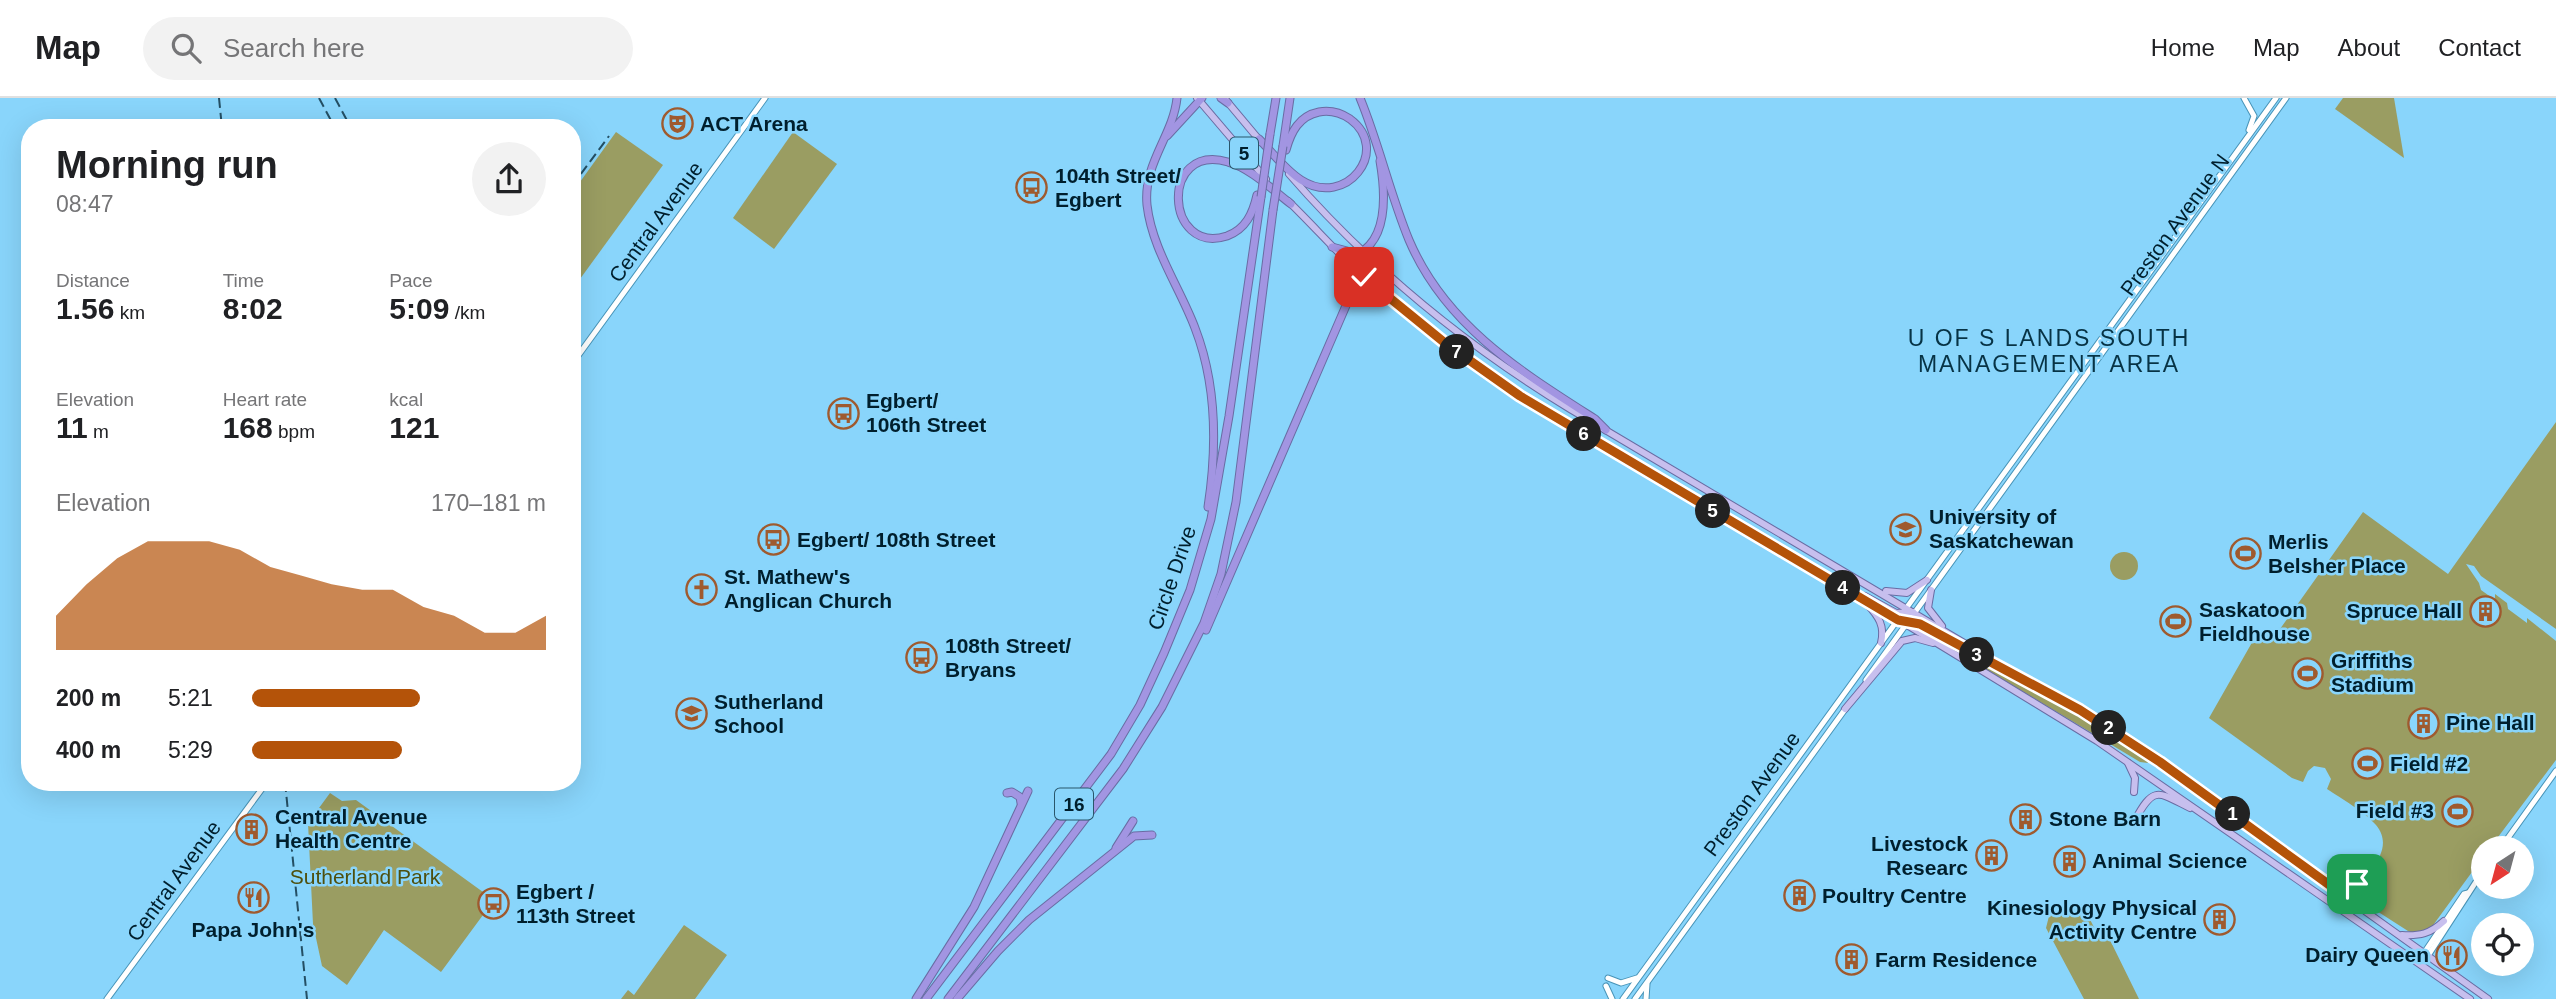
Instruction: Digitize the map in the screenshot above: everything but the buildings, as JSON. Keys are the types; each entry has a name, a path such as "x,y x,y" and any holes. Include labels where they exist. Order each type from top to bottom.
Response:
{"highway":[{"path":"1177,98 1149,177 1147,198 1160,249 1201,346 1210,386 1214,426 1213,467 1208,509 1190,590"},
{"name":"Circle Drive","path":"926,999 1111,754 1144,695 1190,590 1211,519 1219,476 1259,196 1276,98"},
{"name":"Circle Drive","path":"948,999 1123,769 1180,676 1201,631 1216,590 1236,502 1290,98"},
{"path":"1360,98 1409,241 1448,306 1493,350 1595,419 1606,430"},
{"path":"1158,149 1178,121 1199,99"},
{"path":"1259,139 1300,180 1329,188 1346,184 1359,173 1366,147 1354,122 1345,116 1327,111 1310,115 1296,125 1284,148"},
{"path":"1332,247 1354,254 1364,251 1377,230 1384,200 1381,167 1373,131"},
{"path":"1259,196 1247,222 1237,231 1223,237 1207,236 1190,227 1183,220 1177,205 1179,186 1183,178 1195,166 1211,160 1231,162 1241,167 1291,204"},
{"path":"1180,676 1195,652 1222,596 1348,301 1357,292 1366,289 1390,300"},
{"path":"916,999 974,907 1028,791"},
{"path":"1007,793 1013,792 1020,797 1021,803"},
{"path":"1110,857 1133,821"},
{"path":"957,999 1029,920 1134,836 1152,835"}],"main road":[{"name":"Central Avenue","path":"581,352 765,98"},
{"path":"2236,153 2253,122 2252,110 2244,98"},
{"name":"Preston Avenue N","path":"1903,613 2276,98"},
{"name":"Preston Avenue N","path":"1908,622 2286,98"},
{"name":"5","path":"1199,99 1268,181 1332,247 1390,300 1465,358 1520,396 1861,598 1903,613"},
{"name":"5","path":"1224,100 1293,179 1364,251 1426,308 1471,343 1526,381 1606,430 1871,586 1903,613"},
{"path":"1825,577 1896,613 1915,612 2080,710 2160,762 2488,999"},
{"path":"1871,586 1901,594 1914,590 1927,580"},
{"path":"1931,590 1928,608 1945,631"},
{"path":"1861,598 1882,625 1881,643"},
{"path":"1903,613 1908,622 1943,647 2127,761 2470,999"},
{"name":"Preston Avenue","path":"1623,999 1903,613"},
{"path":"1908,622 2080,710"},
{"name":"Preston Avenue","path":"1635,999 1908,622"},
{"path":"1845,709 1905,639 1915,638 1943,647"},
{"path":"2127,761 2136,778 2134,792"},
{"path":"2509,836 2556,771"},
{"name":"Central Avenue","path":"107,999 260,791"},
{"path":"2135,820 2147,800 2161,794 2202,813"},
{"path":"2335,889 2350,889 2364,877 2361,896 2371,914"},
{"path":"2420,963 2471,889"},
{"path":"2426,954 2444,921 2464,894 2468,893"},
{"path":"2399,934 2421,936 2444,921"},
{"path":"1608,978 1625,983 1640,976"},
{"path":"1646,999 1648,981"},
{"path":"1606,986 1612,999"}],"green space":[{"path":"2343,98 2394,98 2404,158 2335,109"},
{"path":"616,132 663,165 581,278 581,181"},
{"path":"793,132 837,164 774,249 733,218"},
{"path":"2556,422 2556,629 2481,576 2474,566 2466,564 2481,590 2495,600 2495,594 2507,603 2508,609 2527,623 2527,618 2556,641 2556,760 2499,836 2471,836 2471,873 2431,928 2413,933 2369,906 2365,885 2383,847 2382,836 2376,825 2366,816 2327,789 2331,779 2325,768 2314,766 2308,771 2303,782 2292,778 2209,718 2254,639 2280,629 2363,512 2448,574"},
{"path":"2124,552 2134,556 2138,566 2134,576 2124,580 2114,576 2110,566 2114,556"},
{"path":"1920,625 2052,698 2145,756 2148,763 2140,762 1929,635 1918,627"},
{"name":"Sutherland Park","path":"330,793 342,801 356,800 494,900 441,972 384,930 347,985 322,966 313,924 308,823"},
{"path":"2082,904 2098,935 2109,938 2139,999 2084,999 2046,928 2049,916"},
{"path":"684,925 727,955 695,999 621,999 628,990 634,995"}],"railway":[{"path":"219,98 221,119"},
{"path":"319,98 330,119"},
{"path":"335,98 346,119"},
{"path":"581,174 609,136"},
{"path":"286,791 307,999"}],"place":[{"name":"ACT Arena","path":"677,124"},
{"name":"104th Street/ Egbert","path":"1032,188"},
{"name":"Egbert/ 106th Street","path":"843,413"},
{"name":"University of Saskatchewan","path":"1906,529"},
{"name":"Egbert/ 108th Street","path":"774,540"},
{"name":"Merlis Belsher Place","path":"2245,554"},
{"name":"St. Mathew's Anglican Church","path":"701,589"},
{"name":"Spruce Hall","path":"2485,611"},
{"name":"Saskatoon Fieldhouse","path":"2176,622"},
{"name":"108th Street/ Bryans","path":"922,658"},
{"name":"Griffiths Stadium","path":"2308,673"},
{"name":"Sutherland School","path":"691,714"},
{"name":"Pine Hall","path":"2423,723"},
{"name":"Field #2","path":"2367,764"},
{"name":"Field #3","path":"2457,811"},
{"name":"Stone Barn","path":"2026,819"},
{"name":"Central Avenue Health Centre","path":"252,829"},
{"name":"Livestock Researc","path":"1991,856"},
{"name":"Animal Science","path":"2069,861"},
{"name":"Poultry Centre","path":"1799,896"},
{"name":"Papa John's","path":"253,898"},
{"name":"Egbert / 113th Street","path":"493,904"},
{"name":"Kinesiology Physical Activity Centre","path":"2220,920"},
{"name":"Dairy Queen","path":"2452,955"},
{"name":"Farm Residence","path":"1852,960"}],"district":[{"name":"U OF S LANDS SOUTH MANAGEMENT AREA","path":"2049,351"}],"route":[{"path":"1364,277 1445,343 1520,396 1898,620 1920,624 2080,710 2160,762 2335,889 2348,890 2357,884"}]}
